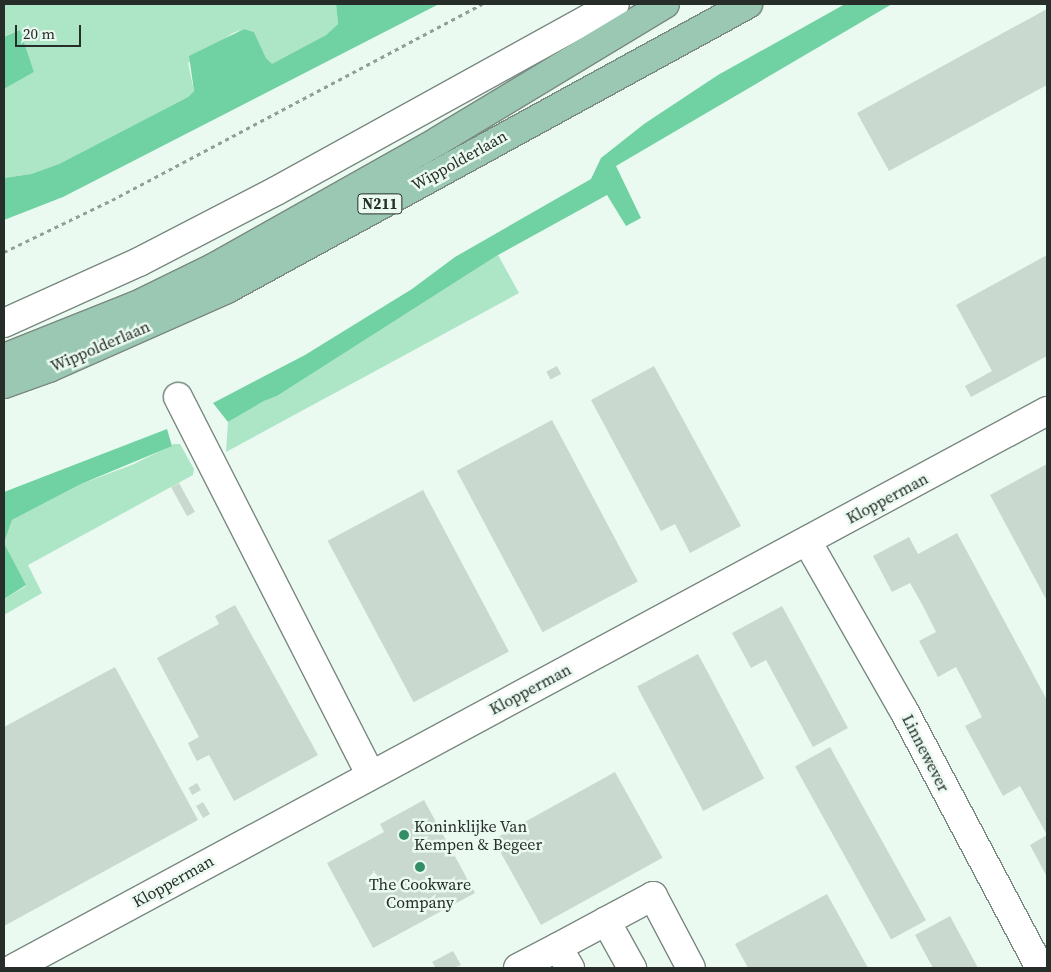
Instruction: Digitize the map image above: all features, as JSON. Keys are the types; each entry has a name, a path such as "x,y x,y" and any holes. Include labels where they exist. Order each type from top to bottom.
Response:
{"main road":[{"name":"Wippolderlaan","path":"4,358 135,306 213,268 438,141 665,4"},
{"name":"Wippolderlaan","path":"4,384 49,368 227,289 748,4"}],"street":[{"path":"4,323 139,262 276,191 615,4"},
{"path":"178,397 370,774"},
{"name":"Klopperman","path":"14,968 370,774 1047,411"},
{"name":"Linnewever","path":"807,541 903,709 1040,968"},
{"path":"518,968 564,958 606,921 653,896 691,968"},
{"path":"606,921 632,968"}],"path":[{"path":"4,252 121,195 482,4"}],"shaded area":[{"path":"5,4 336,4 338,24 326,35 272,65 266,58 254,32 244,29 233,33 188,63 194,91 188,97 59,164 31,174 4,178 4,89 34,72 20,30 4,37"},
{"path":"336,4 439,4 63,197 4,220 4,178 31,174 59,164 188,97 194,91 189,56 244,29 254,32 266,58 272,64 326,35 338,24"},
{"path":"845,4 892,4 616,166 641,218 626,226 607,195 498,255 277,396 264,401 228,422 213,403 305,355 412,289 455,257 591,179 601,158 644,124 718,75"},
{"path":"20,30 34,72 4,89 4,37"},
{"path":"498,255 519,293 226,452 228,422 264,401 277,396"},
{"path":"167,429 172,446 81,484 12,520 4,543 4,492"},
{"path":"174,444 180,444 194,469 193,475 28,565 42,593 4,615 4,599 26,586 4,543 12,520 81,484 134,464"},
{"path":"4,543 26,585 4,599"}],"building":[{"path":"1047,9 1047,85 889,171 857,113"},
{"path":"1047,255 1047,356 971,397 965,386 992,371 956,305"},
{"path":"557,366 561,374 550,379 546,371"},
{"path":"654,366 741,526 690,553 675,524 661,531 591,400"},
{"path":"552,420 638,582 543,632 457,471"},
{"path":"1047,464 1047,601 990,495"},
{"path":"179,483 195,512 187,516 171,487"},
{"path":"423,490 509,652 414,702 328,541"},
{"path":"957,533 1047,700 1047,835 1020,786 1003,796 965,726 982,717 956,667 938,677 919,641 936,632 910,583 892,592 873,556 909,537 918,554"},
{"path":"235,605 318,755 234,801 209,755 197,761 192,752 188,743 199,737 157,658 219,624 215,616"},
{"path":"782,606 848,728 813,747 766,660 751,668 732,633"},
{"path":"698,654 764,778 703,811 637,686"},
{"path":"115,667 198,820 4,926 4,727"},
{"path":"830,747 926,920 891,940 795,766"},
{"path":"615,772 663,858 541,925 493,839"},
{"path":"197,783 201,790 192,795 188,788"},
{"path":"424,800 475,893 373,948 327,863 384,832 380,824"},
{"path":"203,802 210,814 203,818 196,806"},
{"path":"1047,835 1047,877 1030,845"},
{"path":"827,894 868,968 748,968 735,944"},
{"path":"950,916 978,968 933,968 915,935"},
{"path":"453,951 461,965 454,968 436,968 432,962"}],"place":[{"name":"Koninklijke Van Kempen & Begeer","path":"404,835"},
{"name":"The Cookware Company","path":"420,867"}]}
